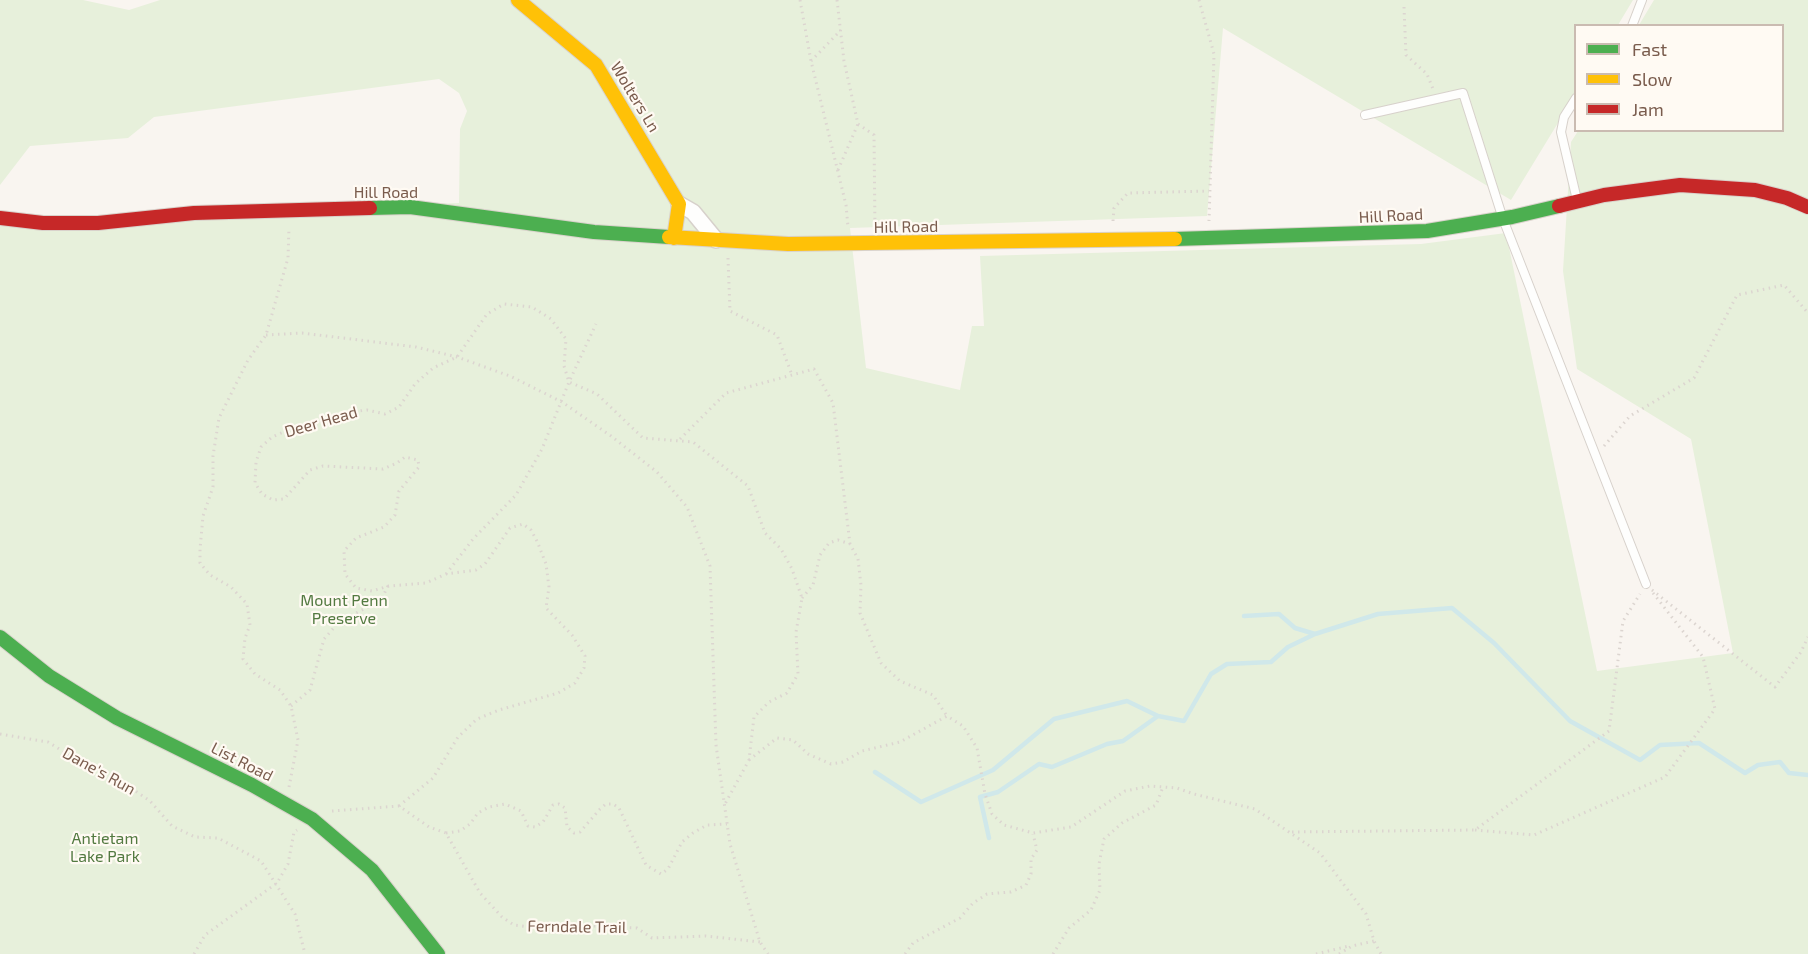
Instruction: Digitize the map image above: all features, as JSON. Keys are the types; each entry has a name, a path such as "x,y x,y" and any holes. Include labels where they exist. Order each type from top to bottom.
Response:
{"street":[{"name":"Wolters Ln","path":"518,0 596,65 679,204"},
{"name":"Hill Road","path":"0,218 43,223 98,223 194,213 410,207 594,232 721,241 875,244 1426,231 1503,219 1635,190 1680,185 1755,190 1787,198 1808,207"},
{"path":"674,238 679,204 693,212 721,241"},
{"name":"List Road","path":"0,637 49,676 117,718 285,802 312,819 372,870 438,954"}],"lane":[{"path":"1633,24 1642,0"},
{"path":"1365,115 1462,93 1503,219 1646,584"},
{"path":"1574,100 1564,117 1561,132 1577,202"}],"path":[{"path":"800,0 846,205 849,244"},
{"path":"837,0 844,62 858,124 837,172"},
{"path":"1199,0 1214,54 1209,237"},
{"path":"1404,7 1406,55 1427,74 1437,99"},
{"path":"812,61 841,30"},
{"path":"858,124 874,135 875,244"},
{"path":"1112,238 1114,207 1128,193 1209,191"},
{"path":"194,954 205,935 276,883 288,864 294,832 285,802 298,740 291,706 280,690 255,674 243,659 245,638 250,625 247,604 231,587 210,575 200,563 203,516 213,487 213,456 219,418 248,360 266,335 288,258 290,211"},
{"path":"721,241 730,311 777,335 792,375"},
{"path":"1595,456 1630,416 1694,378 1737,295 1784,285 1808,313"},
{"name":"Deer Head","path":"399,806 433,778 458,737 477,719 499,710 558,693 575,683 584,668 585,656 546,609 549,587 546,564 531,530 523,524 510,528 485,564 476,570 446,574 426,583 389,586 372,591 356,588 345,574 344,551 356,538 384,527 395,515 399,491 419,467 418,460 405,457 397,464 383,469 323,466 310,470 284,500 273,500 262,494 255,483 256,462 261,447 272,437 293,428 321,422 343,413 367,410 385,414 399,408 415,384 433,368 457,357 487,314 504,304 532,307 550,319 566,339 564,366 569,382"},
{"path":"446,574 473,539 516,495 542,449 596,324"},
{"path":"266,335 302,333 416,347 457,357 510,376 562,402 657,472 687,507 710,566 716,745 730,844 760,942 768,954"},
{"path":"680,439 726,393 814,369 833,402 850,544 858,559 861,585 860,613 881,663 900,681 933,695 947,716 963,726 977,748 985,794 992,814 1004,825 1033,833 1071,827 1125,791 1163,787 1178,788 1255,809 1320,853 1366,914 1374,941 1381,954"},
{"path":"569,382 597,394 643,438 660,441 680,439 693,442 748,486 765,533 781,549 802,598"},
{"path":"725,804 749,760 754,717 769,702 788,693 798,674 796,633 802,598 813,585 820,555 829,543 838,540 850,544"},
{"path":"1646,584 1774,687 1801,652 1808,637"},
{"path":"1475,830 1609,731 1623,621 1646,584"},
{"path":"1292,832 1475,830 1534,835 1665,777 1715,709 1703,657 1646,584"},
{"path":"291,706 310,690 324,639 339,622 381,600 389,586"},
{"path":"749,760 777,738 794,740 808,754 831,764 843,762 862,751 900,742 947,716"},
{"name":"Dane's Run","path":"0,734 48,742 83,764 118,779 150,801 172,826 195,837 218,838 261,861 295,914 305,954"},
{"path":"1053,954 1069,928 1091,910 1100,890 1099,864 1104,839 1122,822 1156,805 1163,787"},
{"path":"294,832 312,819 330,811 399,806 429,827 446,833 460,831 470,824 478,813 489,807 505,804 521,811 528,826 535,827 543,822 554,805 559,804 565,808 567,827 574,833 580,832 606,804 613,804 619,808 646,865 661,874 668,869 682,842 693,833 707,825 727,824"},
{"name":"Ferndale Trail","path":"446,833 480,893 502,917 514,925 531,927 548,924 637,928 652,938 706,936 760,942"},
{"path":"905,954 913,943 960,918 973,903 987,894 1011,892 1026,885 1031,874 1031,859 1037,850 1033,833"},
{"path":"1316,954 1374,941"},
{"path":"1339,954 1352,946"}],"green space":[{"name":"Mount Penn Preserve","path":"0,0 83,0 129,10 160,0 1633,0 1619,24 1574,24 1574,97 1511,200 1223,28 1207,216 850,228 866,368 960,390 972,326 984,326 980,256 1421,244 1506,233 1597,671 1733,653 1691,439 1577,369 1563,271 1571,142 1577,132 1784,132 1784,24 1640,24 1654,0 1808,0 1808,954 0,954 0,211 42,217 459,203 460,129 467,111 459,93 439,79 154,117 128,138 30,146 0,185"}],"waterway":[{"path":"989,838 980,797 998,792 1039,764 1052,767 1107,744 1123,741 1158,716 1184,721 1211,674 1227,664 1271,662 1288,647 1315,634 1378,614 1452,608 1494,643 1570,721 1640,760 1660,745 1699,743 1745,773 1758,765 1780,762 1789,773 1808,775"},
{"path":"1244,616 1279,614 1295,628 1315,634"},
{"path":"875,772 921,802 993,770 1054,719 1127,701 1158,716"}],"traffic: fast":[{"path":"1175,239 1427,231 1512,217 1559,206"},
{"path":"370,208 410,207 594,232 669,237"},
{"path":"0,637 49,676 117,718 252,785 312,819 372,870 438,954"}],"traffic: slow":[{"path":"518,0 596,65 679,204 674,238"},
{"path":"669,237 788,244 1175,239"}],"traffic: jam":[{"path":"1559,206 1604,195 1680,185 1755,190 1787,198 1808,207"},
{"path":"0,218 43,223 98,223 194,213 370,208"}],"park label":[{"name":"Antietam Lake Park","path":"105,848"}]}
